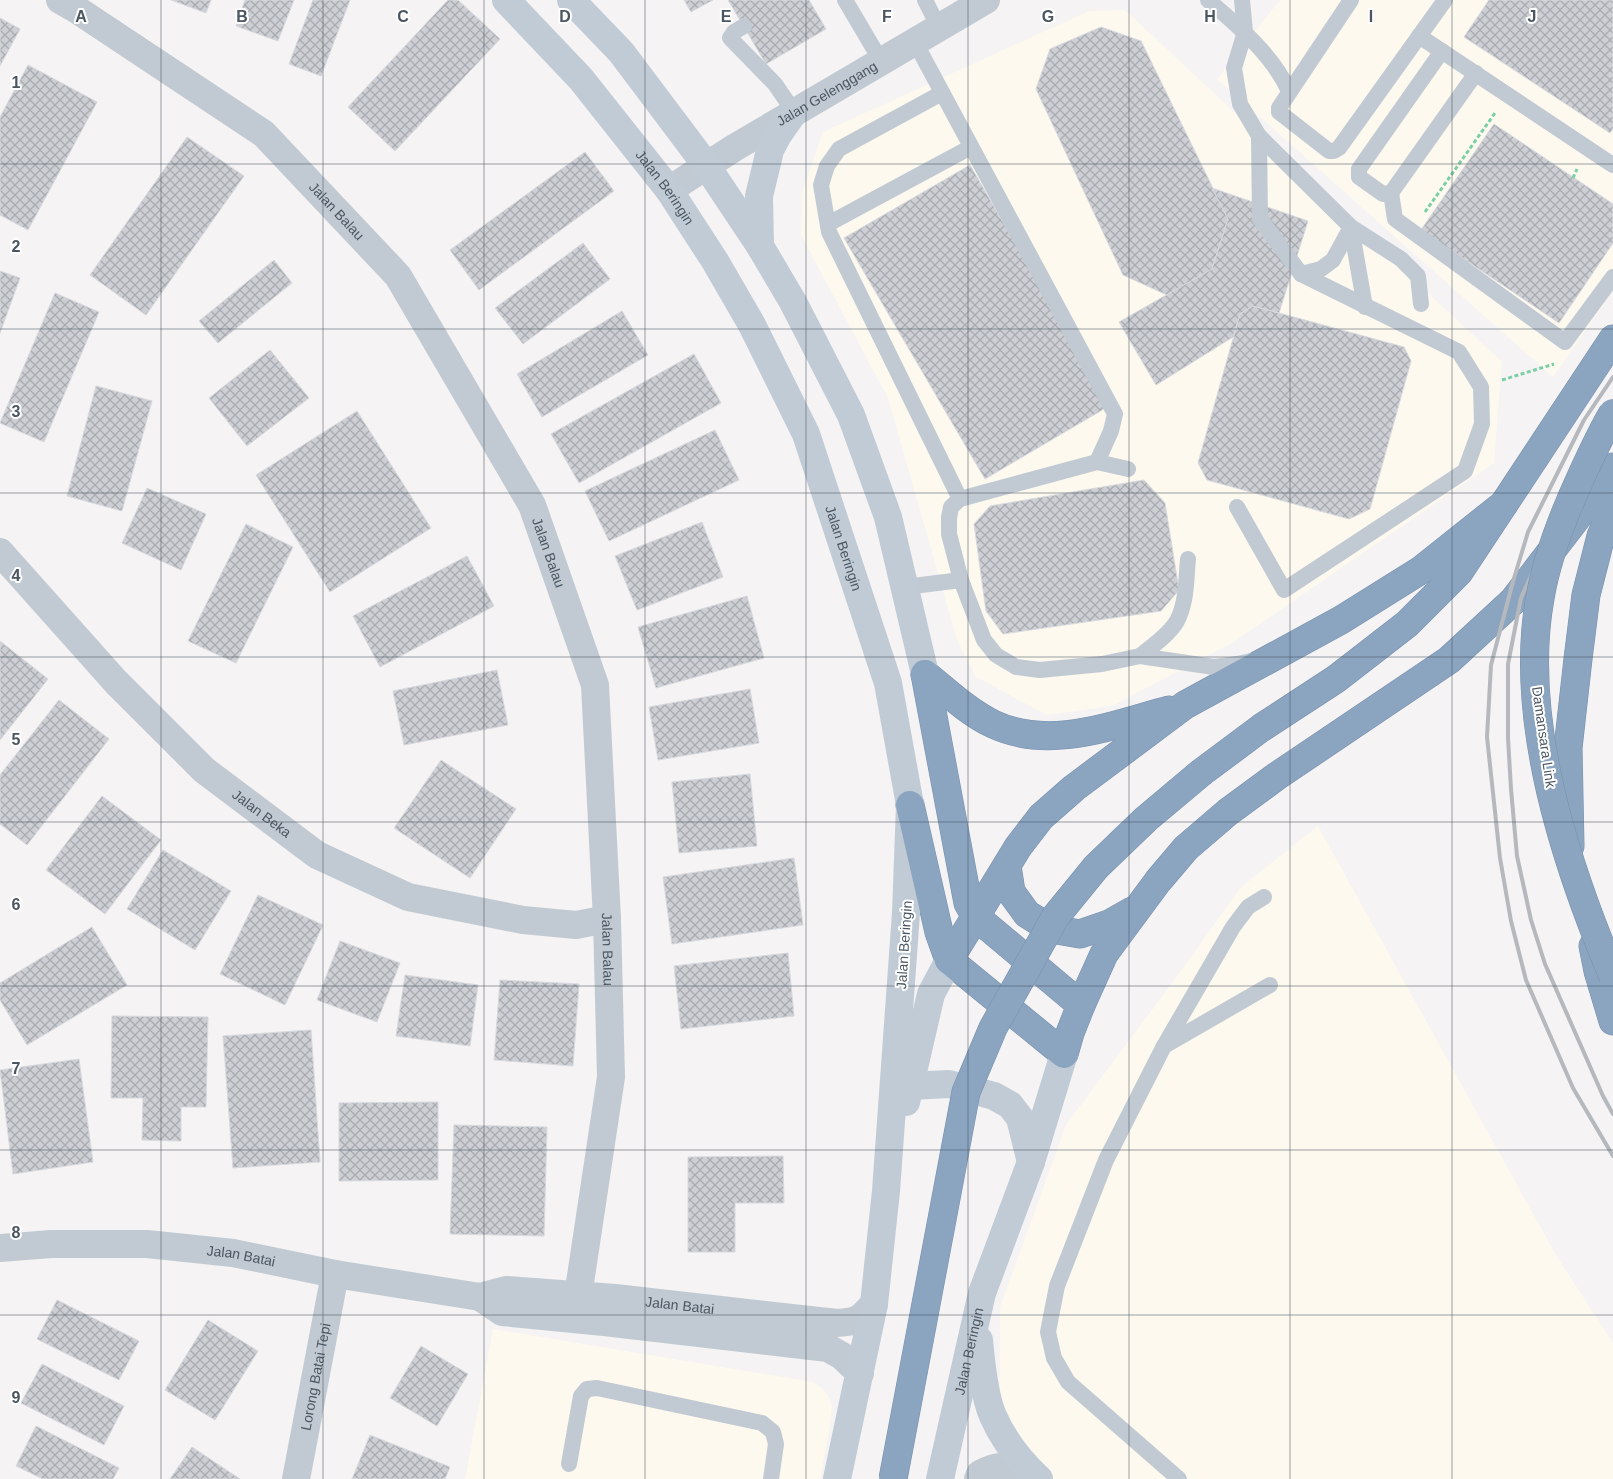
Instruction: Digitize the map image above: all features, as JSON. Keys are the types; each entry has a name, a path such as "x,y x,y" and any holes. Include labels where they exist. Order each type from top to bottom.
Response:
{"highway":[{"path":"893,1479 966,1092 992,1028 1056,916 1096,867 1146,819 1202,772 1262,728 1336,679 1408,624 1459,572 1613,339"},
{"name":"Damansara Link","path":"1613,412 1582,475 1552,549 1540,599 1535,648 1536,700 1545,765 1566,849 1598,940 1613,976"},
{"path":"910,805 939,932 949,960 1064,1054 1081,1005 1104,954 1186,848 1228,812 1292,765 1449,660 1513,601 1589,502 1613,467"},
{"path":"949,960 1018,847 1041,817 1074,788 1185,706 1341,620 1421,570 1504,504"},
{"name":"Damansara Link","path":"1613,508 1601,536 1586,595 1568,748 1570,846 1598,971 1613,1021"},
{"path":"925,674 968,903 976,917 1081,1005"},
{"path":"925,674 971,711 992,724 1034,736 1084,733 1185,706"},
{"path":"1007,866 1011,892 1027,914 1051,929 1080,934 1109,924 1138,908"}],"street":[{"name":"Jalan Balau","path":"60,0 264,134 398,276 532,505 594,685 607,919 611,1078 578,1296"},
{"name":"Jalan Beringin","path":"506,0 581,79 668,190 715,261 752,325 806,434 888,683 910,805 906,913 886,1191 874,1304 837,1479"},
{"path":"571,0 621,52 706,165 760,246 793,302 852,415 888,517 925,674"},
{"name":"Jalan Gelenggang","path":"668,190 794,112 986,0"},
{"path":"760,246 759,196 770,150 794,112"},
{"name":"Jalan Beka","path":"0,552 116,682 204,770 317,854 408,897 524,920 576,925 607,919"},
{"name":"Jalan Beringin","path":"886,1191 931,994 949,960"},
{"name":"Jalan Beringin","path":"940,1479 982,1293 1031,1162 1064,1054"},
{"path":"910,1086 949,1084 994,1096 1010,1105 1020,1118 1031,1162"},
{"name":"Jalan Batai","path":"0,1248 51,1244 147,1244 233,1252 335,1274 480,1297 506,1290 625,1299 837,1323 853,1323 862,1317 874,1304"},
{"name":"Lorong Batai Tepi","path":"296,1479 335,1274"},
{"path":"982,1293 978,1332 983,1376 992,1416 1012,1448 1039,1479"},
{"name":"Jalan Batai","path":"480,1297 502,1312 828,1348 842,1356 860,1374"},
{"path":"978,1479 980,1474 993,1467 1012,1468 1028,1479"}],"lane":[{"path":"845,0 881,61"},
{"path":"925,0 939,28"},
{"path":"1208,0 1245,32 1283,77 1289,91"},
{"path":"1242,0 1245,32 1234,68 1240,104 1259,136 1351,227 1401,259 1418,276 1421,304"},
{"path":"1351,0 1280,104 1280,112 1329,151 1339,148 1444,0"},
{"path":"744,26 734,32 730,38 776,84 794,112"},
{"path":"1420,36 1613,164"},
{"path":"915,42 1115,414 1111,431 1096,462"},
{"path":"1391,193 1383,194 1359,176 1359,169 1442,51"},
{"path":"1476,73 1391,193 1396,219 1565,342 1613,277"},
{"path":"942,93 839,149 826,166 821,185 830,232 960,498"},
{"path":"1237,507 1284,590 1465,471 1482,424 1481,387 1459,352 1364,307 1301,274 1260,219 1259,136"},
{"path":"828,224 971,147"},
{"path":"1301,274 1321,269 1333,260 1351,227"},
{"path":"1351,227 1364,307"},
{"path":"1128,469 1096,462 960,498 951,507 949,534 961,580 984,640 996,655 1016,667 1040,670 1102,664 1140,656 1214,667 1237,664 1281,653"},
{"path":"1140,656 1177,622 1184,604 1188,559"},
{"path":"905,587 961,580"},
{"path":"1179,1479 1068,1382 1054,1358 1048,1332 1057,1286 1106,1160 1164,1046 1233,927 1248,907 1264,897"},
{"path":"1164,1046 1270,985"},
{"path":"569,1464 581,1396 587,1389 597,1388 762,1422 773,1432 776,1444 771,1479"}],"path":[{"path":"1412,231 1507,94"},
{"path":"1481,387 1551,363"}],"shaded area":[{"path":"1280,0 1613,0 1613,291 1553,377 1217,79"},
{"path":"1125,10 1502,362 1494,463 1232,643 1112,706 1047,715 976,677 957,640 888,398 801,235 802,192 823,132 1089,11"},
{"path":"1318,826 1556,1255 1613,1343 1613,1479 999,1479 1000,1307 1066,1125 1241,887"},
{"path":"493,1329 813,1382 824,1390 829,1397 832,1407 820,1479 465,1479"}],"building":[{"path":"171,0 211,0 206,13"},
{"path":"245,0 294,0 278,41 236,26"},
{"path":"313,0 350,0 321,76 289,64"},
{"path":"448,0 458,0 500,39 395,151 348,107"},
{"path":"684,0 713,0 691,12"},
{"path":"728,0 809,0 826,29 766,64"},
{"path":"1489,0 1613,0 1613,129 1610,133 1464,37"},
{"path":"0,18 20,29 0,66"},
{"path":"1101,27 1141,41 1228,219 1212,269 1167,295 1123,275 1036,89 1050,49"},
{"path":"28,65 97,102 28,230 0,215 0,117"},
{"path":"1494,124 1613,204 1613,243 1559,323 1421,230"},
{"path":"187,137 244,176 146,315 90,275"},
{"path":"585,152 614,191 479,290 450,250"},
{"path":"970,165 1109,406 985,479 844,238"},
{"path":"1212,188 1308,221 1279,313 1253,306 1240,314 1233,337 1156,385 1119,322 1212,269 1228,219"},
{"path":"583,243 610,279 523,344 495,308"},
{"path":"274,260 292,283 218,343 199,321"},
{"path":"0,271 20,278 0,333"},
{"path":"55,293 99,312 44,442 0,423"},
{"path":"1253,306 1404,347 1411,361 1370,509 1349,519 1207,480 1198,463 1240,314"},
{"path":"622,311 648,355 542,417 517,374"},
{"path":"270,350 309,398 247,446 209,398"},
{"path":"694,354 721,403 579,483 551,434"},
{"path":"96,386 152,401 122,511 67,496"},
{"path":"357,411 431,528 330,592 256,475"},
{"path":"715,430 739,480 609,541 585,491"},
{"path":"1144,480 1165,503 1179,590 1161,611 1003,634 986,611 974,524 990,506"},
{"path":"147,488 206,514 181,570 122,543"},
{"path":"702,522 723,577 637,610 615,556"},
{"path":"246,524 293,547 236,663 188,641"},
{"path":"467,556 494,606 380,667 353,616"},
{"path":"747,596 764,658 656,688 638,627"},
{"path":"0,641 48,679 0,740"},
{"path":"497,670 508,725 404,745 393,691"},
{"path":"750,689 759,743 658,760 649,707"},
{"path":"59,700 109,739 27,845 0,824 0,775"},
{"path":"441,760 516,809 470,878 394,828"},
{"path":"750,774 757,846 679,853 672,782"},
{"path":"102,796 161,840 105,914 46,870"},
{"path":"163,850 231,891 195,950 127,909"},
{"path":"794,858 803,925 672,944 663,877"},
{"path":"258,895 323,925 285,1005 220,974"},
{"path":"92,927 127,985 27,1045 0,1000 0,983"},
{"path":"340,941 400,963 377,1022 317,1000"},
{"path":"788,953 794,1016 681,1029 674,966"},
{"path":"405,975 478,985 470,1046 396,1036"},
{"path":"500,980 579,984 573,1066 494,1060"},
{"path":"112,1016 208,1017 206,1107 181,1107 181,1141 142,1140 143,1098 111,1098"},
{"path":"311,1030 320,1162 233,1168 223,1036"},
{"path":"79,1059 93,1162 13,1174 0,1070"},
{"path":"438,1102 438,1180 339,1181 339,1103"},
{"path":"454,1125 547,1127 544,1236 450,1234"},
{"path":"783,1156 784,1203 735,1203 735,1252 688,1252 688,1157"},
{"path":"57,1300 139,1341 119,1380 37,1339"},
{"path":"208,1320 258,1351 215,1420 165,1390"},
{"path":"421,1346 468,1374 437,1426 390,1398"},
{"path":"42,1364 124,1406 104,1445 21,1403"},
{"path":"36,1426 119,1468 113,1479 43,1479 16,1466"},
{"path":"370,1435 450,1467 445,1479 352,1479"},
{"path":"192,1447 240,1479 170,1479"}],"railway":[{"path":"1613,377 1584,420 1528,532 1491,665 1487,737 1500,858 1511,921 1526,980 1573,1088 1613,1156"},
{"path":"1613,417 1547,540 1521,598 1508,664 1508,738 1517,856 1531,920 1545,964 1603,1096 1613,1114"}]}
